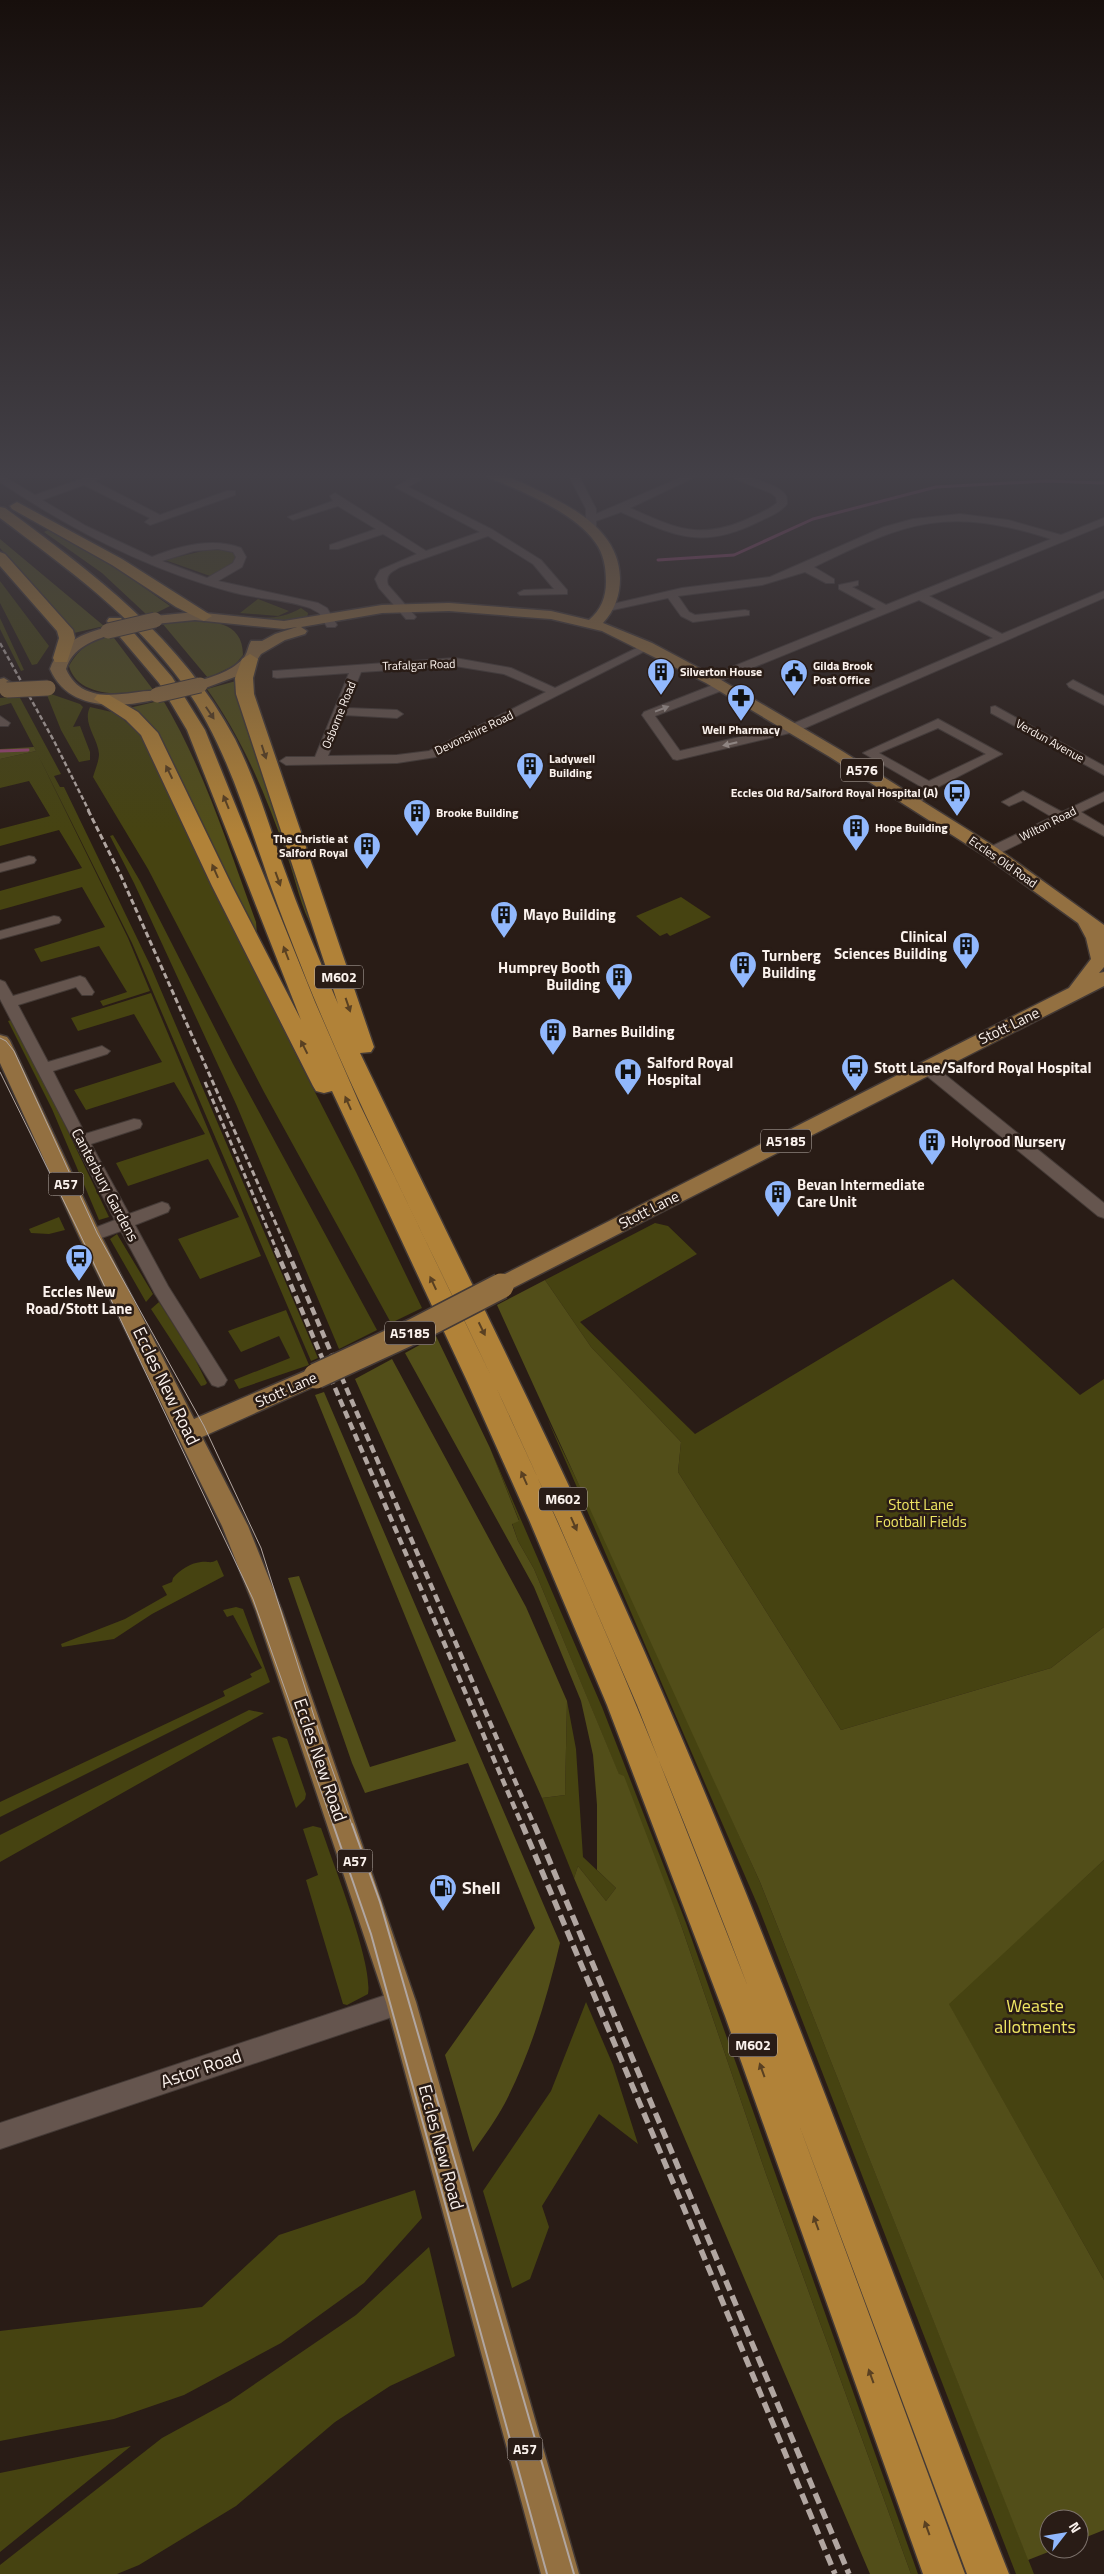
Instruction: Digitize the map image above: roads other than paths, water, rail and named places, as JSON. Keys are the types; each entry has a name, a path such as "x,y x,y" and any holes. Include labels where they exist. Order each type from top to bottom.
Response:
{"highway":[{"path":"33,594 64,630 67,638 60,661"},
{"name":"M602","path":"86,594 102,607 166,681 196,730 304,1002 349,1105 544,1522 622,1705 678,1847 944,2574"},
{"name":"M602","path":"110,594 155,638 184,674 219,725 234,755 294,922 355,1067 574,1524 711,1845 777,2014 988,2574"},
{"path":"166,594 204,616"},
{"name":"M602","path":"253,655 244,678 244,688 366,1057 448,1261"},
{"name":"M602","path":"103,700 132,716 144,726 153,740 222,886 335,1109 421,1258"}],"main road":[{"path":"592,624 607,609 611,594"},
{"path":"607,609 616,626 629,637"},
{"name":"A576","path":"3,687 48,688 74,691 103,700 156,695 211,682 228,675 253,655 286,635 358,613 405,612"},
{"name":"A576","path":"3,687 41,672 60,661 78,643 108,631 156,620 180,616 204,616 222,620 274,625 329,622 405,612"},
{"name":"Eccles Old Road","path":"405,612 524,613 592,624 629,637 716,683 794,728 991,852 1104,934"},
{"name":"A576","path":"222,620 240,627 250,634 255,641 253,655"},
{"path":"60,661 58,669 61,678 74,691"},
{"path":"1071,995 1100,960 1096,938 1084,920"},
{"name":"Stott Lane","path":"188,1432 416,1330 1104,978"},
{"name":"Eccles New Road","path":"0,1041 90,1236 235,1526 269,1611 401,2002 560,2574"}],"street":[{"path":"256,594 358,613"},
{"path":"390,594 405,612"},
{"path":"607,609 670,594"},
{"path":"671,594 685,614 693,619 745,613"},
{"path":"857,594 885,609"},
{"path":"1002,638 919,595 716,683 648,715 677,756 794,728 1104,594"},
{"path":"314,605 324,612 329,622"},
{"name":"Devonshire Road","path":"290,763 398,759 432,754 648,646"},
{"name":"Trafalgar Road","path":"277,674 439,662 474,664 524,677 556,692"},
{"name":"Osborne Road","path":"320,762 357,668"},
{"path":"1073,684 1104,700"},
{"name":"Verdun Avenue","path":"995,710 1104,771"},
{"path":"341,711 397,714"},
{"path":"910,801 930,792 932,788 869,753 938,723 996,754 929,786"},
{"path":"1009,802 1023,795 1104,832"},
{"name":"Wilton Road","path":"991,852 1104,796"},
{"path":"0,868 29,860"},
{"path":"3,938 54,920"},
{"path":"10,1002 80,981"},
{"name":"Canterbury Gardens","path":"0,985 161,1289 218,1380"},
{"path":"43,1069 64,1055 102,1051"},
{"path":"927,1068 1104,1212"},
{"path":"81,1141 134,1124"},
{"path":"90,1236 162,1208"},
{"name":"Astor Road","path":"0,2136 401,2002"}],"waterway":[{"path":"0,751 28,750"}],"tram line":[{"path":"0,1038 6,1041 14,1051 97,1233 204,1426 261,1548 319,1732 352,1825"},
{"path":"0,1072 78,1230 253,1599 333,1825"},
{"path":"333,1824 371,1934 547,2574"},
{"path":"352,1824 380,1902 574,2574"}],"railway":[{"path":"0,643 54,741 89,811"},
{"path":"88,810 121,876 288,1251"},
{"path":"205,1082 277,1251"},
{"path":"276,1250 522,1825"},
{"path":"287,1250 534,1825"},
{"path":"522,1824 835,2574"},
{"path":"534,1824 849,2574"}],"place":[{"name":"Silverton House","path":"661,696"},
{"name":"Gilda Brook Post Office","path":"794,697"},
{"name":"Well Pharmacy","path":"741,722"},
{"name":"Ladywell Building","path":"530,790"},
{"name":"Eccles Old Rd/Salford Royal Hospital (A)","path":"957,817"},
{"name":"Brooke Building","path":"417,837"},
{"name":"Hope Building","path":"856,852"},
{"name":"The Christie at Salford Royal","path":"367,870"},
{"name":"Mayo Building","path":"504,939"},
{"name":"Clinical Sciences Building","path":"966,970"},
{"name":"Turnberg Building","path":"743,989"},
{"name":"Humprey Booth Building","path":"619,1001"},
{"name":"Barnes Building","path":"553,1056"},
{"name":"Stott Lane/Salford Royal Hospital","path":"855,1092"},
{"name":"Salford Royal Hospital","path":"628,1096"},
{"name":"Holyrood Nursery","path":"932,1166"},
{"name":"Bevan Intermediate Care Unit","path":"778,1218"},
{"name":"Eccles New Road/Stott Lane","path":"79,1282"},
{"name":"Shell","path":"443,1912"}],"park label":[{"name":"Stott Lane Football Fields","path":"921,1514"},
{"name":"Weaste allotments","path":"1035,2016"}]}
